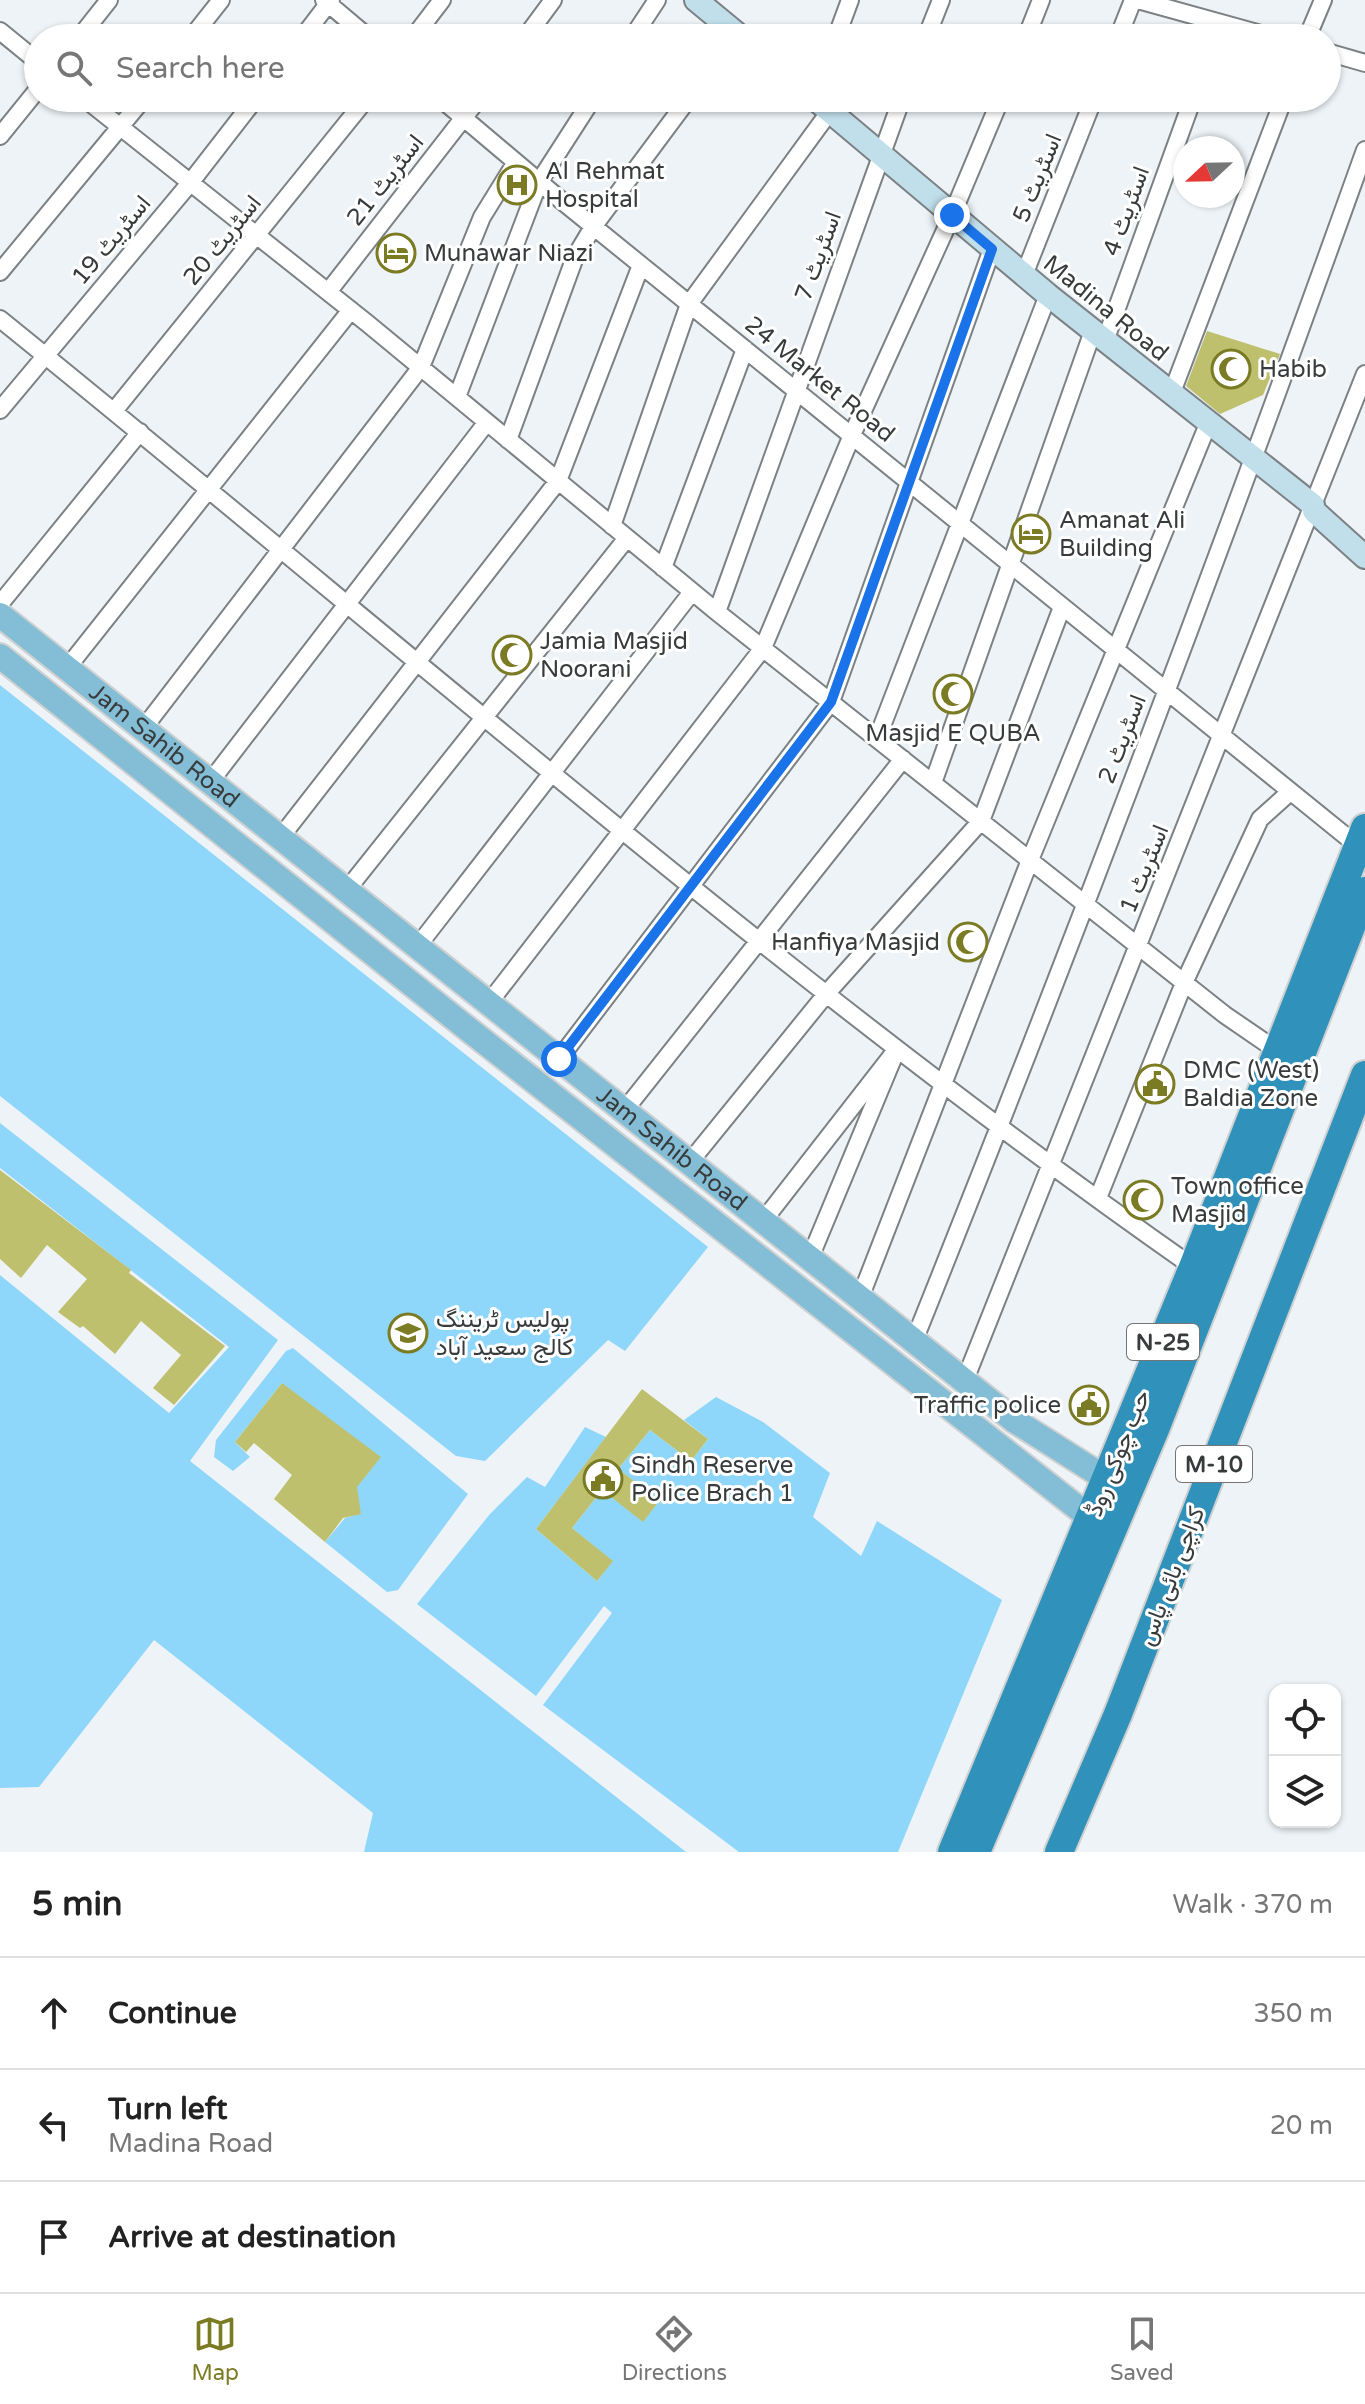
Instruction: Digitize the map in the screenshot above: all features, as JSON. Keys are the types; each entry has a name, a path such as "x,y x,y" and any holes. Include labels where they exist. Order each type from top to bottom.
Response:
{"highway":[{"name":"حب چوکی روڈ","path":"976,1852 1117,1486 1193,1267 1362,837"},
{"name":"حب چوکی روڈ","path":"1117,1486 1162,1413 1365,891"},
{"name":"کراچی بائی پاس","path":"1059,1852 1118,1714 1365,1075"},
{"name":"حب چوکی روڈ","path":"952,1852 1101,1526"}],"main road":[{"name":"Jam Sahib Road","path":"0,615 1015,1421 1117,1486"},
{"name":"Jam Sahib Road","path":"0,656 443,1010 1101,1526"}],"street":[{"path":"90,24 109,0"},
{"path":"202,24 221,0"},
{"path":"424,24 442,0"},
{"path":"535,24 553,0"},
{"path":"641,24 657,0"},
{"path":"696,0 723,24"},
{"path":"841,24 850,0"},
{"path":"932,24 941,0"},
{"path":"1032,24 1041,0"},
{"path":"1125,24 1136,0 1202,24"},
{"path":"1313,24 1323,0"},
{"path":"312,24 328,1 353,24"},
{"path":"0,31 24,51"},
{"path":"1341,56 1365,63"},
{"path":"0,136 24,106"},
{"path":"101,112 351,310 717,612 1184,983 1279,1052"},
{"path":"0,272 132,112"},
{"name":"اسٹریٹ 19","path":"0,410 190,183 245,112"},
{"name":"اسٹریٹ 20","path":"114,411 356,112"},
{"name":"24 Market Road","path":"457,112 593,227 1290,792 1362,837"},
{"name":"اسٹریٹ 21","path":"328,292 468,112"},
{"path":"457,397 539,182 584,112"},
{"path":"508,440 575,257 593,227 679,112"},
{"path":"612,526 689,304 817,112"},
{"name":"Madina Road","path":"830,112 1048,295 1313,505 1314,511 1365,557"},
{"name":"اسٹریٹ 7","path":"717,612 896,112"},
{"path":"488,1004 763,648 852,435 995,112"},
{"name":"اسٹریٹ 5","path":"1024,275 1088,112"},
{"name":"اسٹریٹ 4","path":"933,783 1010,564 1187,112"},
{"path":"1171,395 1279,112"},
{"name":"اسٹریٹ 2","path":"914,1341 1001,1126 1166,692 1365,150"},
{"path":"143,729 421,367 482,217 516,162"},
{"path":"559,1059 831,702 992,249"},
{"path":"280,838 558,481 641,265"},
{"path":"877,739 1048,295"},
{"path":"67,668 351,310"},
{"path":"0,319 210,488 552,774 897,1049 1193,1267"},
{"path":"663,568 745,349"},
{"name":"اسٹریٹ 1","path":"965,1380 1365,374"},
{"path":"210,782 487,422"},
{"path":"860,1298 1030,860 1208,424"},
{"path":"0,604 140,432"},
{"path":"346,891 627,538"},
{"path":"417,947 692,592"},
{"path":"689,1163 827,993 981,821 1062,607"},
{"path":"624,1111 903,759"},
{"path":"1098,1198 1184,983 1260,819 1290,792"},
{"path":"763,1221 897,1049"},
{"path":"810,1258 897,1049"},
{"path":"997,1445 1015,1421"}],"shaded area":[{"path":"0,685 708,1247 625,1351 608,1340 485,1461 456,1456 0,1096"},
{"path":"0,1123 278,1340 190,1461 686,1852 364,1852 373,1813 154,1640 39,1787 0,1788 0,1275 169,1413 229,1347 0,1168"},
{"path":"293,1348 468,1494 398,1590 387,1592 325,1542 345,1518 361,1513 282,1383 235,1442 250,1457 233,1471 214,1457 216,1440 286,1351"},
{"path":"716,1397 763,1422 830,1473 813,1517 861,1556 877,1521 1002,1600 898,1852 739,1852 543,1705 612,1613 604,1606 536,1696 417,1604 490,1514 527,1477 545,1487 585,1427 606,1437 536,1529 597,1581 612,1561 572,1528 602,1490 643,1521 660,1500 618,1469 650,1430 691,1461 708,1439 684,1420"}],"building":[{"name":"Habib","path":"1207,331 1280,354 1263,395 1220,414 1186,386"},
{"path":"0,1170 225,1346 174,1405 153,1388 181,1355 141,1321 115,1354 83,1326 80,1328 58,1312 87,1279 47,1245 21,1278 0,1259"},
{"path":"282,1383 381,1457 357,1487 361,1514 343,1518 325,1542 274,1499 292,1475 254,1443 246,1452 235,1442"},
{"name":"Sindh Reserve Police Brach 1","path":"642,1389 708,1439 691,1461 650,1430 618,1469 660,1500 643,1522 602,1490 572,1528 613,1561 597,1581 536,1529"}],"place":[{"name":"Al Rehmat Hospital","path":"517,185"},
{"name":"Munawar Niazi","path":"396,253"},
{"name":"Habib","path":"1231,369"},
{"name":"Amanat Ali Building","path":"1031,534"},
{"name":"Jamia Masjid Noorani","path":"512,655"},
{"name":"Masjid E QUBA","path":"953,694"},
{"name":"Hanfiya Masjid","path":"968,942"},
{"name":"DMC (West) Baldia Zone","path":"1155,1084"},
{"name":"Town office Masjid","path":"1143,1200"},
{"name":"پولیس ٹریننگ کالج سعید آباد","path":"408,1333"},
{"name":"Traffic police","path":"1089,1405"},
{"name":"Sindh Reserve Police Brach 1","path":"603,1479"}],"route":[{"path":"559,1059 831,702 992,249 952,215"}]}
